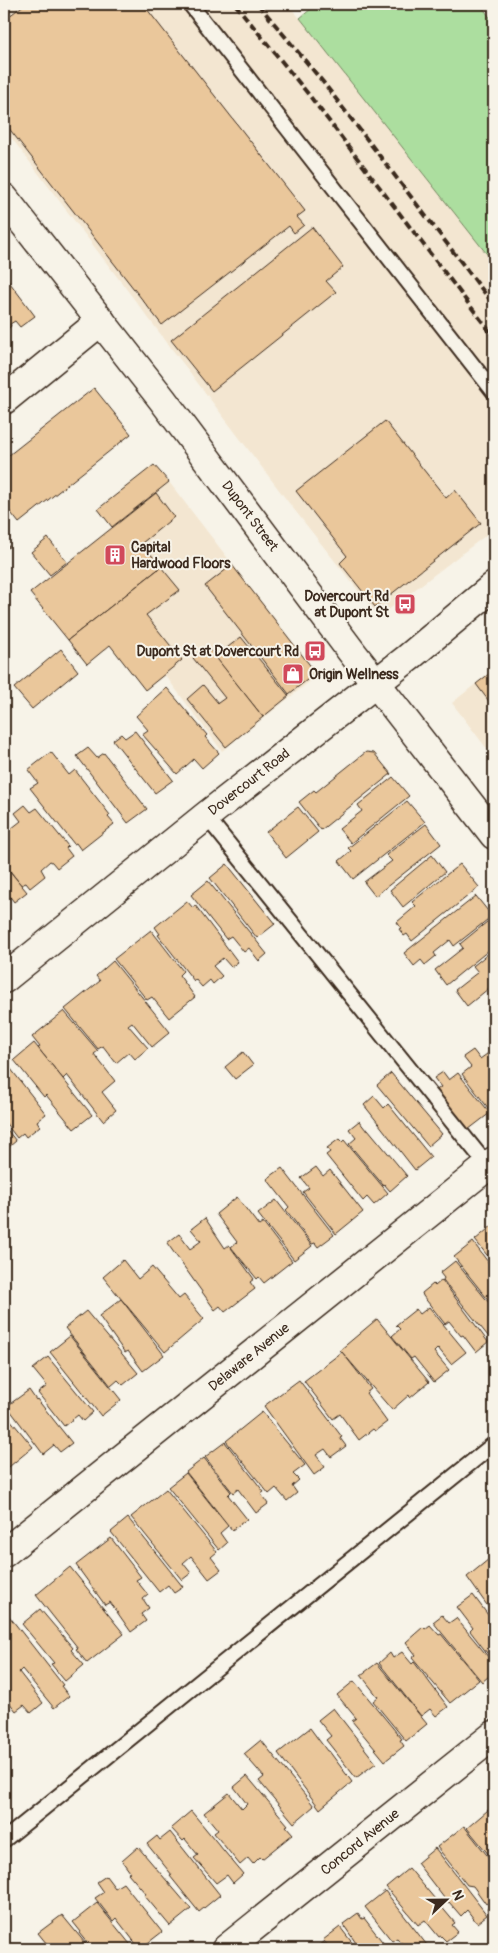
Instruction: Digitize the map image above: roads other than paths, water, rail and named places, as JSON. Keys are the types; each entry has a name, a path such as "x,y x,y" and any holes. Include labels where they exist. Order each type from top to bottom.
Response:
{"street":[{"name":"Dupont Street","path":"4,198 168,407 376,683 494,835"},
{"path":"4,400 101,321"},
{"name":"Dovercourt Road","path":"4,979 206,816 376,683 494,586"},
{"name":"Delaware Avenue","path":"4,1553 492,1167"},
{"name":"Concord Avenue","path":"226,1949 494,1736"}],"lane":[{"path":"190,4 494,392"},
{"path":"206,816 492,1167"},
{"path":"4,1840 494,1444"}],"railway":[{"path":"235,4 309,95 494,337"},
{"path":"258,4 323,82 494,305"}],"place":[{"name":"Capital Hardwood Floors","path":"115,555"},
{"name":"Dovercourt Rd at Dupont St","path":"405,604"},
{"name":"Dupont St at Dovercourt Rd","path":"315,651"},
{"name":"Origin Wellness","path":"293,674"}]}
